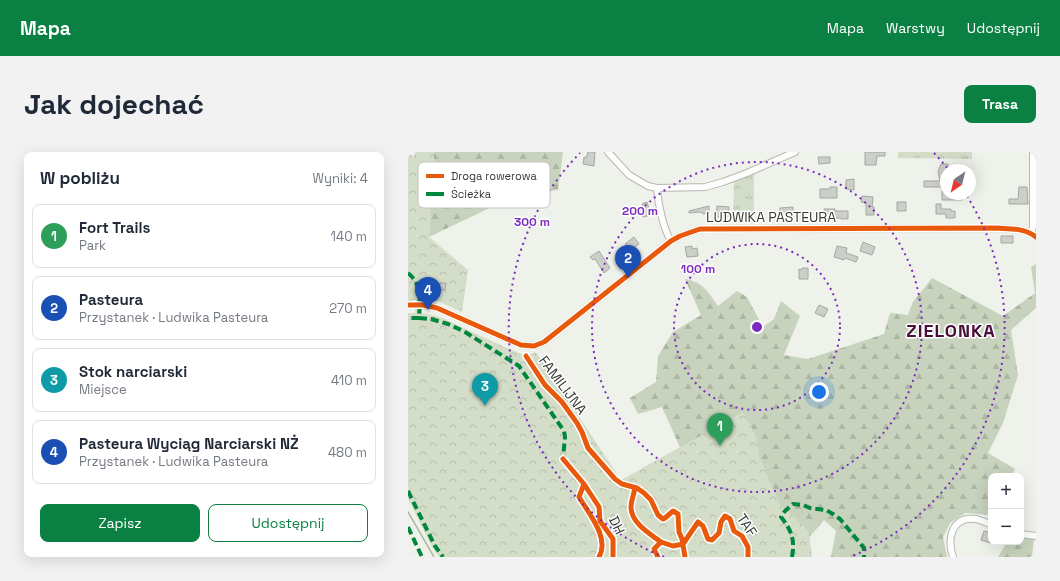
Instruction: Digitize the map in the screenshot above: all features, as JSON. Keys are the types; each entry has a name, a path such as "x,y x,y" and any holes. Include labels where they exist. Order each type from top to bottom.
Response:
{"street":[{"path":"608,152 629,175 648,186 656,188 705,187 747,173 795,152"},
{"path":"1032,152 1033,235"},
{"path":"656,188 657,198 671,242"},
{"name":"LUDWIKA PASTEURA","path":"408,305 424,305 437,308 521,345 534,346 544,342 671,242 680,236 700,229 997,228 1020,229 1033,235"},
{"path":"953,557 950,536 956,525 966,520 975,519 988,523"},
{"path":"1024,534 1036,536"}],"green space":[{"path":"408,152 413,157 416,152 434,152 433,162 418,162 418,208 431,208 429,237 468,270 462,312 431,298 423,298 422,313 440,317 527,356 536,352 621,480 743,412 756,436 759,456 781,507 788,511 809,532 812,557 439,557 432,547 408,499 408,313 415,313 416,300 408,301"},
{"path":"434,152 563,152 558,190 550,191 550,162 433,162"},
{"path":"898,152 972,152 972,159 898,158"},
{"path":"754,173 754,223 733,223 734,181"},
{"path":"431,208 490,208 429,237"},
{"path":"1036,264 1036,308 1011,330 1018,375 1003,423 988,453 1015,469 1013,473 988,473 988,515 965,513 950,523 943,537 947,557 831,557 836,531 824,520 807,540 683,454 662,407 638,414 630,398 656,382 658,356 673,332 701,315 685,279 701,285 718,306 737,291 747,297 763,327 774,319 781,301 800,316 784,355 808,359 884,334 890,313 908,315 913,302 932,278 1003,316 1035,293 1031,267"},
{"path":"1024,536 1034,538 1032,557 998,557 1005,545 1024,545"}],"building":[{"path":"588,152 595,152 594,166 583,164 584,157 586,158"},
{"path":"865,152 885,152 885,156 877,156 876,165 865,165"},
{"path":"818,157 830,157 830,163 819,164"},
{"path":"940,167 940,181 938,172"},
{"path":"854,179 854,190 846,189 846,180"},
{"path":"924,181 940,181 940,187 924,187"},
{"path":"830,187 837,187 837,198 820,198 820,189 830,189"},
{"path":"1019,187 1027,187 1028,204 1009,204 1009,199 1018,199"},
{"path":"862,196 873,197 872,207 874,207 874,215 866,215 866,203 861,202"},
{"path":"647,202 651,215 643,217 641,213 633,215 631,211 643,206 642,204"},
{"path":"897,202 906,202 906,211 897,211"},
{"path":"936,204 941,204 941,209 951,209 951,211 955,211 955,218 946,218 946,214 936,214"},
{"path":"709,206 709,213 689,213 689,211"},
{"path":"717,206 729,207 728,217 716,217"},
{"path":"793,207 793,214 779,215 780,208"},
{"path":"824,209 848,211 848,219 824,218"},
{"path":"1001,236 1013,236 1013,243 1001,243"},
{"path":"634,237 639,244 630,250 625,244"},
{"path":"863,242 875,247 872,255 860,251"},
{"path":"692,246 692,249 697,248 698,256 687,257 685,247"},
{"path":"837,246 847,248 846,253 858,257 856,262 845,258 844,260 834,257"},
{"path":"599,251 610,268 604,273 595,259 593,260 590,257"},
{"path":"802,268 808,268 808,279 799,279 799,269 801,270"},
{"path":"426,283 446,283 445,290 425,288"},
{"path":"819,305 828,309 824,317 815,313"},
{"path":"984,531 988,532 988,542 981,540"}],"waterway":[{"path":"408,512 434,557"}],"marked path":[{"path":"408,273 416,282 420,305 419,318 408,318"},
{"path":"419,318 431,319 448,324 465,332 519,366 564,431 565,437 563,459"},
{"path":"408,491 435,546 443,557"},
{"path":"792,557 792,536 781,517 793,504 826,510 840,519 864,548 864,557"},
{"path":"408,527 422,557"}],"cycle path":[{"path":"408,305 423,305 437,308 521,345 534,346 544,342 671,241 700,229 997,228 1023,230 1036,237"},
{"name":"FAMILIJNA","path":"526,356 545,385 562,402 577,423 588,448 615,479 622,484 637,488 644,493 651,500 658,515 663,519 673,511 678,514 679,532 682,539 685,557"},
{"name":"DH","path":"563,459 584,484 599,507 600,521 613,539 613,557"},
{"path":"584,484 579,497 593,518 600,534 602,550 599,557"},
{"path":"635,488 631,505 632,513 642,528 661,542 654,549 658,557"},
{"name":"TAF","path":"661,542 673,546 683,544 698,522 703,526 708,539 712,540 719,533 721,522 725,516 730,519 734,531 742,536 748,547 748,557"}],"place":[{"name":"Pasteura","path":"628,278"},
{"name":"Pasteura Wyciąg Narciarski NŻ","path":"428,310"},
{"name":"Stok narciarski","path":"485,406"},
{"name":"Fort Trails","path":"720,446"}],"district":[{"name":"ZIELONKA","path":"951,331"}]}
